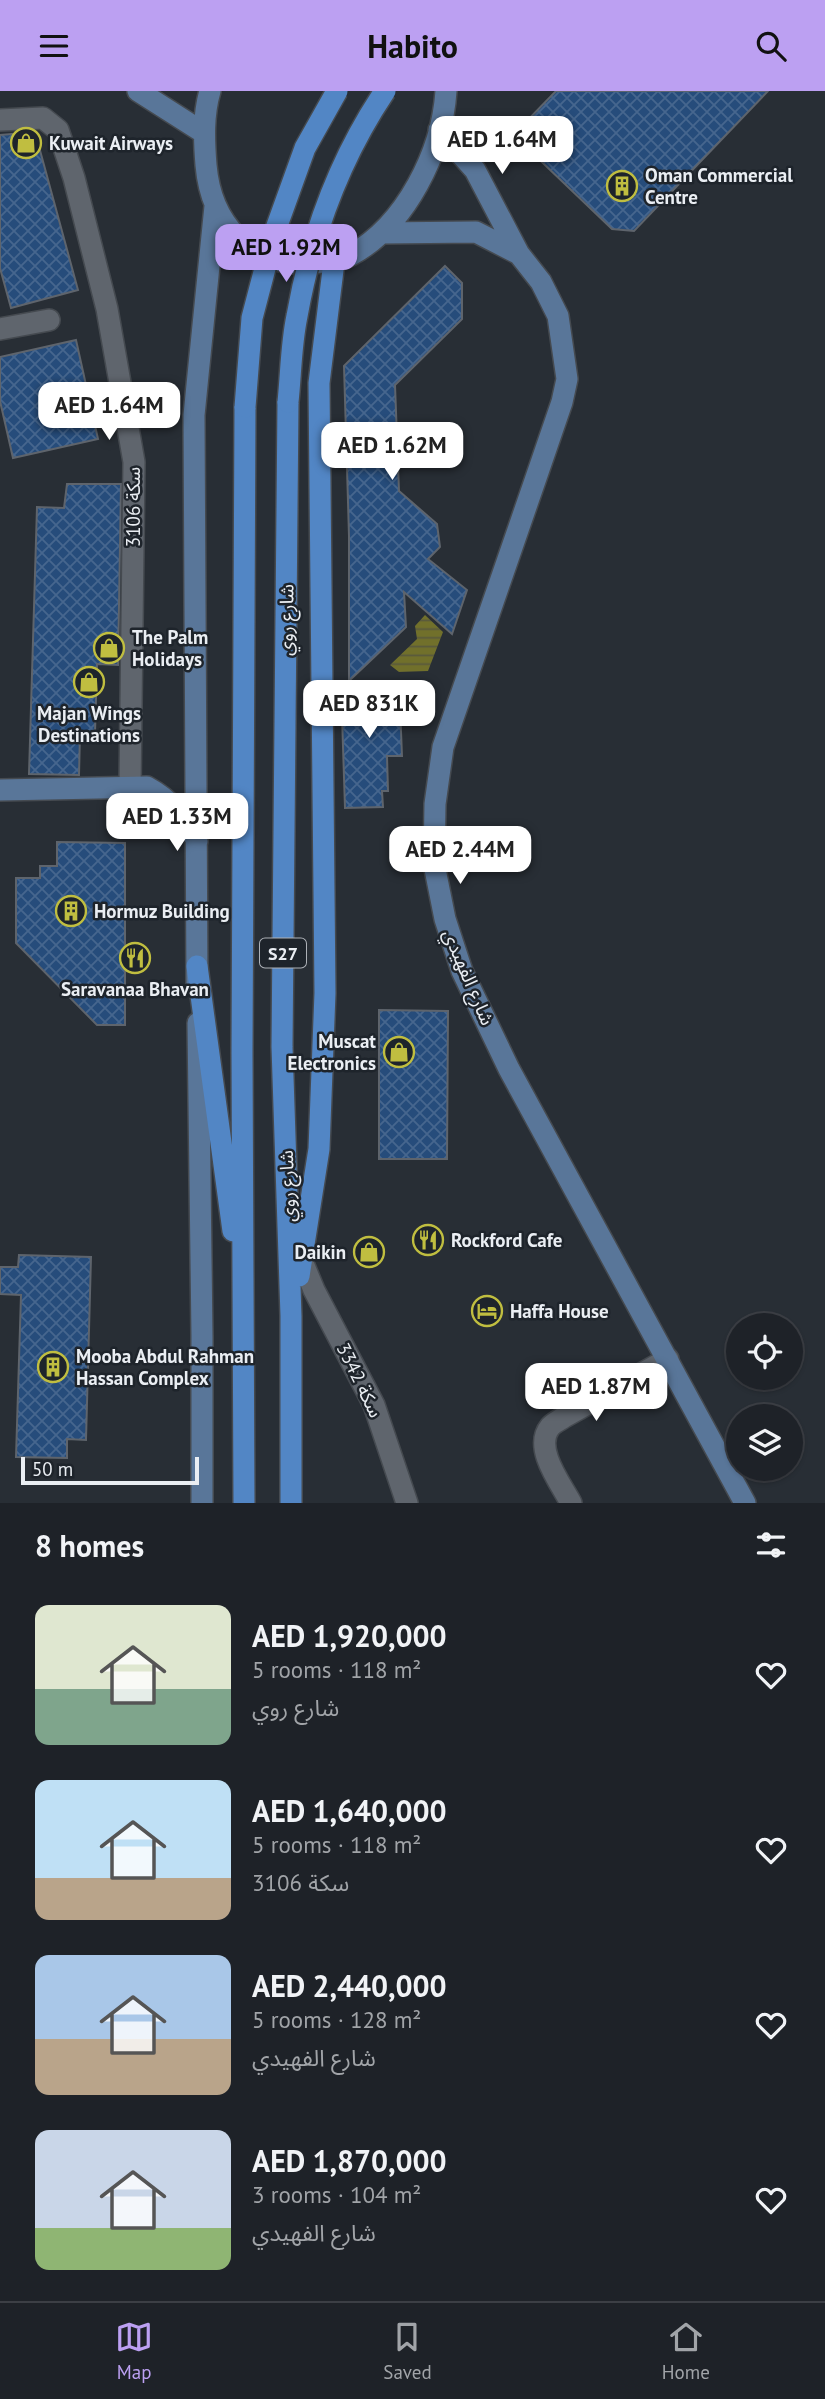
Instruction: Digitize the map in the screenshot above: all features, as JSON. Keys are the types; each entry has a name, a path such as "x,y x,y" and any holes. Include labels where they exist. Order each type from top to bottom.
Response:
{"main road":[{"path":"138,91 204,133"},
{"path":"210,91 204,133 208,182 215,206 229,229 258,254 289,264 334,262 363,248 381,233 411,196 431,159 446,91"},
{"name":"S27","path":"244,1503 242,1053 245,407 252,318 274,234 305,148 337,91"},
{"name":"شارع روي","path":"291,1503 291,1316 282,1047 288,403 296,318 315,240 343,164 385,91"},
{"name":"شارع الفهيدي","path":"439,130 475,170 519,254 541,282 558,316 567,379 535,483 443,747 435,804 434,863 445,919 462,971 509,1069 745,1503"},
{"path":"202,1503 194,415 215,206"},
{"name":"شارع الفهيدي","path":"381,233 476,232 519,254"},
{"path":"291,1316 319,1150 325,993 319,383 334,262"},
{"path":"3,790 147,787 164,797 185,819 198,843"},
{"path":"197,966 244,1320"}],"street":[{"name":"سكة 3106","path":"0,120 43,118 58,129 74,178 107,309 134,462 130,787"},
{"path":"0,329 49,320"},
{"name":"سكة 3342","path":"302,1261 314,1290 374,1405 407,1503"},
{"path":"571,1503 547,1457 544,1443 549,1427 668,1359"}],"shaded area":[{"path":"425,615 443,632 428,671 399,672 390,665 417,639 415,626"}],"building":[{"name":"Oman Commercial Centre","path":"556,91 768,91 634,231 612,229 522,143 522,126"},
{"path":"35,132 78,290 11,308 0,268 0,135"},
{"path":"445,266 462,283 462,319 395,385 399,491 437,524 440,547 428,559 467,590 452,634 404,592 406,627 349,681 349,536 344,366"},
{"path":"76,340 98,439 13,458 0,401 0,357"},
{"path":"67,484 121,484 118,665 97,664 95,733 80,733 79,775 29,774 37,507 64,508"},
{"path":"399,682 402,756 387,756 388,791 382,791 383,807 345,808 341,685"},
{"name":"Hormuz Building","path":"57,842 125,843 125,1025 97,1025 16,943 16,878 40,878 40,866 57,866"},
{"path":"379,1010 448,1011 447,1159 379,1159"},
{"name":"Mooba Abdul Rahman Hassan Complex","path":"19,1255 91,1257 86,1440 67,1439 67,1458 16,1457 21,1295 0,1294 0,1267 18,1267"}],"place":[{"name":"Kuwait Airways","path":"26,143"},
{"name":"Oman Commercial Centre","path":"622,186"},
{"name":"The Palm Holidays","path":"109,648"},
{"name":"Majan Wings Destinations","path":"89,682"},
{"name":"Hormuz Building","path":"71,911"},
{"name":"Saravanaa Bhavan","path":"135,958"},
{"name":"Muscat Electronics","path":"399,1052"},
{"name":"Rockford Cafe","path":"428,1240"},
{"name":"Daikin","path":"369,1252"},
{"name":"Haffa House","path":"487,1311"},
{"name":"Mooba Abdul Rahman Hassan Complex","path":"53,1367"}]}
